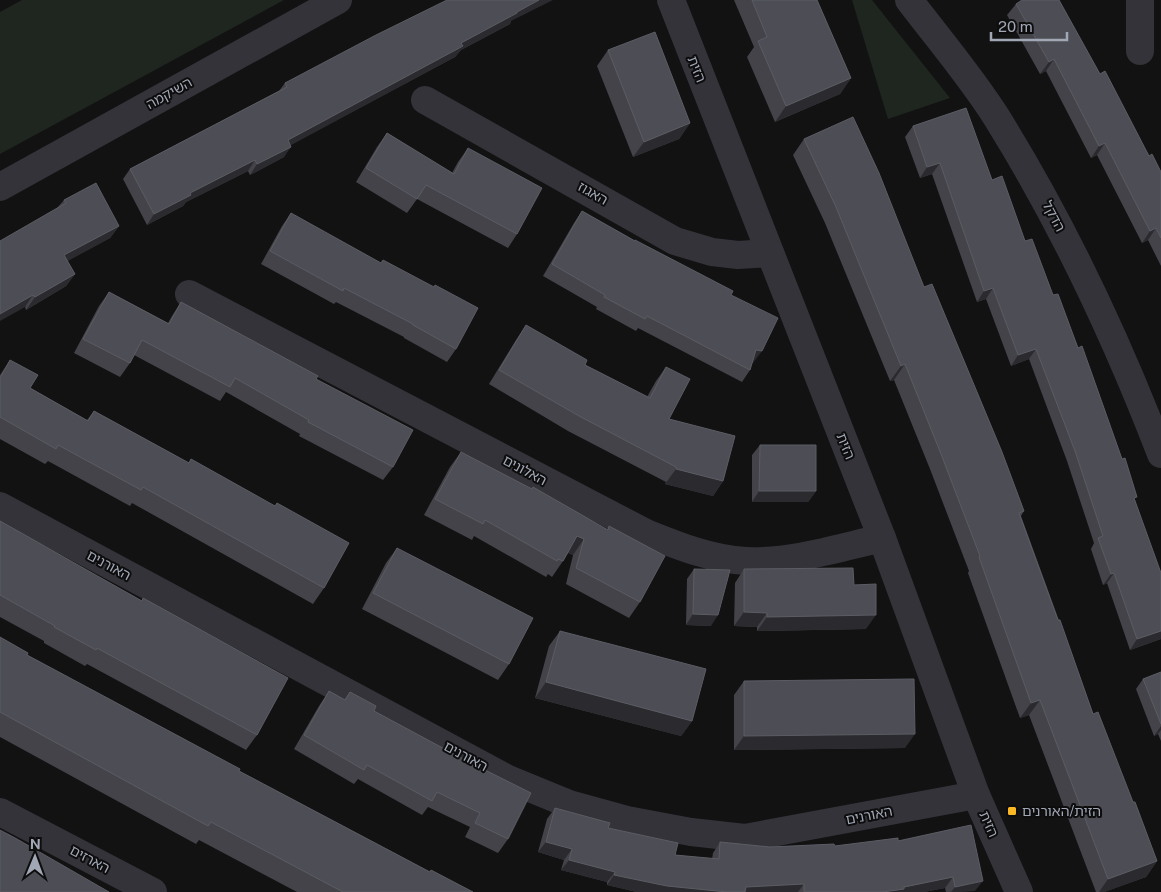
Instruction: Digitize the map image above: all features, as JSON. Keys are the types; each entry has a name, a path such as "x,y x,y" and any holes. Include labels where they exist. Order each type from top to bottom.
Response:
{"street":[{"name":"השיקמה","path":"0,187 338,0"},
{"name":"הזית","path":"671,0 882,538 976,795 1018,892"},
{"name":"הדקל","path":"909,0 996,116 1038,186 1070,246 1101,312 1161,454"},
{"path":"1140,0 1140,51"},
{"name":"האגוז","path":"425,100 675,241 712,252 738,255 770,253"},
{"name":"האלונים","path":"189,294 646,533 696,553 745,561 788,559 882,538"},
{"name":"האורנים","path":"0,506 508,779 569,804 627,820 691,832 745,838 976,795"},
{"name":"הארזים","path":"0,812 153,892"}],"shaded area":[{"path":"22,0 284,0 0,154 0,12"},
{"path":"852,0 872,0 950,98 888,119"}],"building":[{"path":"447,0 539,0 461,43 463,46 288,140 291,147 257,164 255,160 190,193 191,195 154,214 130,169 287,87 285,83"},
{"path":"752,0 817,0 851,78 786,106 758,41 767,37"},
{"path":"1022,0 1059,0 1100,74 1105,71 1149,156 1152,154 1161,172 1161,238 1156,228 1150,231 1105,143 1099,146 1054,59 1049,62 1016,4"},
{"path":"655,32 690,123 644,142 608,50"},
{"path":"966,108 992,180 1002,176 1025,241 1032,239 1053,295 1058,294 1078,348 1082,346 1122,459 1125,458 1137,497 1134,498 1161,573 1161,631 1137,639 1114,573 1111,574 1098,538 1103,536 1075,451 1036,349 1018,355 993,288 984,291 940,163 927,167 913,126"},
{"path":"853,117 879,173 924,287 932,284 1002,452 1024,511 1019,513 1058,620 1060,620 1093,714 1098,712 1157,861 1108,879 1040,700 1031,703 980,556 905,364 901,366 836,207 804,139"},
{"path":"387,133 454,174 468,148 542,188 517,234 426,185 417,199 366,168"},
{"path":"96,183 119,226 64,255 75,274 0,314 0,241 66,203 64,200"},
{"path":"582,211 635,241 733,291 731,295 778,318 762,351 756,350 750,370 647,316 645,319 604,297 605,295 552,264"},
{"path":"291,213 381,263 383,260 478,308 456,349 413,324 344,288 343,291 270,251"},
{"path":"109,292 169,324 181,302 318,376 316,379 413,430 393,467 308,422 309,420 235,378 230,387 142,340 130,363 83,339"},
{"path":"526,325 587,360 585,365 650,398 666,367 690,379 669,419 735,436 723,481 676,469 676,467 579,416 499,370"},
{"path":"10,360 38,375 30,388 88,421 94,411 189,463 191,459 275,506 277,503 349,543 324,588 143,487 141,490 58,445 56,449 0,417 0,378"},
{"path":"760,445 816,445 816,491 759,491"},
{"path":"461,452 532,489 533,487 608,530 609,526 665,556 640,602 576,568 584,539 577,536 563,561 558,559 557,561 485,520 483,524 435,499"},
{"path":"0,521 142,601 143,598 288,678 257,735 97,648 96,650 0,595"},
{"path":"397,548 533,618 509,664 373,593"},
{"path":"853,568 854,585 876,584 876,615 767,617 767,613 744,612 744,569"},
{"path":"694,569 730,570 718,615 693,614"},
{"path":"560,631 706,669 692,721 546,682"},
{"path":"0,637 28,653 27,655 240,769 239,771 430,872 431,870 473,892 343,892 211,822 208,826 0,712"},
{"path":"1161,672 1161,724 1143,679"},
{"path":"914,679 915,734 744,736 744,681"},
{"path":"329,691 345,700 350,692 376,706 374,711 531,793 508,839 475,823 480,813 437,792 432,801 367,765 364,770 304,735"},
{"path":"555,808 610,823 608,828 678,843 675,855 719,859 720,842 770,847 834,844 835,846 898,838 898,841 971,825 983,881 955,887 953,877 883,892 804,892 804,884 746,887 745,892 667,886 614,875 615,872 569,860 572,849 546,842"},
{"path":"0,830 17,839 109,892 0,892"}],"place":[{"name":"הזית/האורנים","path":"1012,811"}]}
